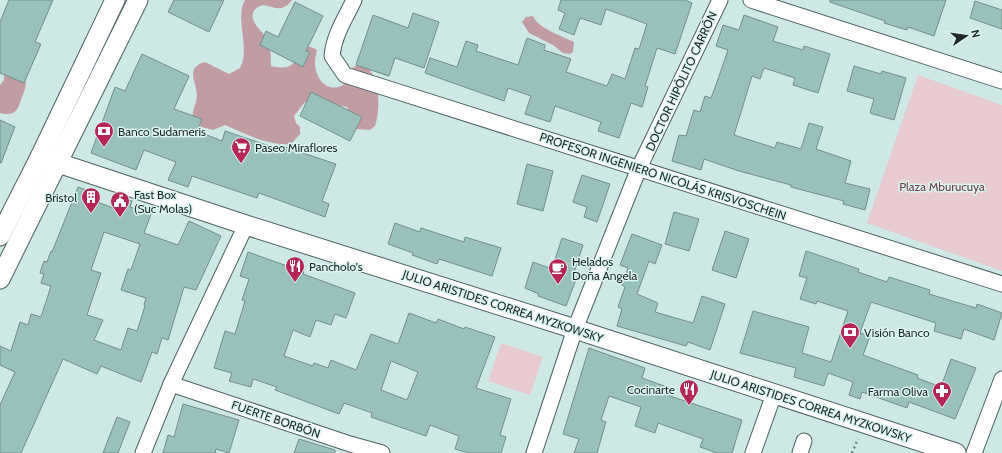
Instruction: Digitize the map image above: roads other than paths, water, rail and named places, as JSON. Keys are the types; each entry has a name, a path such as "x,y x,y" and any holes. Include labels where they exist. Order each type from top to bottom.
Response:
{"main road":[{"path":"50,160 115,0"},
{"path":"2,269 6,239 138,0"},
{"name":"JULIO ARISTIDES CORREA MYZKOWSKY","path":"50,160 246,225 574,328 956,453"}],"street":[{"name":"PROFESOR INGENIERO NICOLÁS KRISVOSCHEIN","path":"354,0 333,44 332,56 345,75 1002,284"},
{"name":"DOCTOR HIPÓLITO CARRÓN","path":"534,453 574,328 639,168 720,0"},
{"path":"751,0 1002,81"},
{"path":"143,453 170,384 246,225"},
{"path":"974,453 1002,379"},
{"name":"FUERTE BORBÓN","path":"170,384 349,449 382,453"},
{"path":"753,453 774,394"}],"place":[{"name":"Banco Sudameris","path":"104,148"},
{"name":"Paseo Miraflores","path":"241,164"},
{"name":"Bristol","path":"91,214"},
{"name":"Fast Box (Suc Molas)","path":"120,218"},
{"name":"Pancholo's","path":"295,283"},
{"name":"Helados Doña Angela","path":"558,285"},
{"name":"Visión Banco","path":"850,349"},
{"name":"Cocinarte","path":"689,406"},
{"name":"Farma Oliva","path":"942,408"}],"park label":[{"name":"Plaza Mburucuya","path":"942,186"}]}
